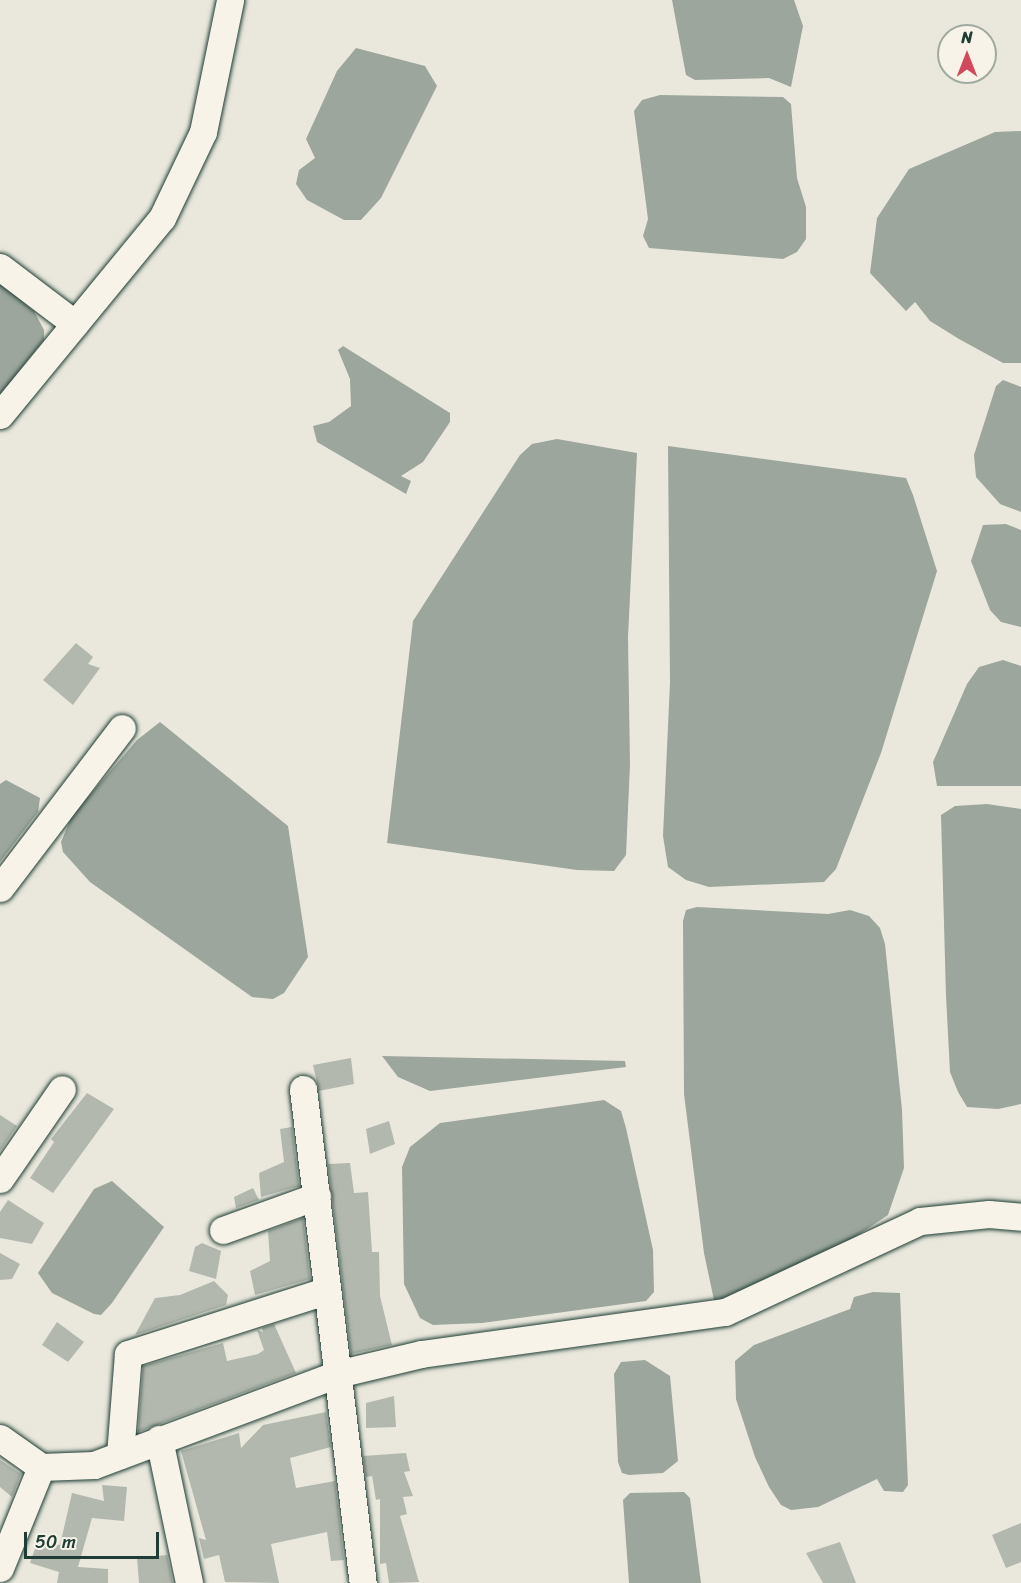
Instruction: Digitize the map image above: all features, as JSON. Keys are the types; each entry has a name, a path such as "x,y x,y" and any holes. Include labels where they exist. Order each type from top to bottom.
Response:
{"street":[{"path":"0,415 167,208 203,132 230,0"},
{"path":"0,267 75,324"},
{"path":"0,888 122,728"},
{"path":"0,1179 62,1089"},
{"path":"303,1089 363,1583"},
{"path":"223,1230 317,1196"},
{"path":"0,1438 41,1467 94,1465 337,1374 421,1354 725,1312 920,1221 989,1214 1021,1217"},
{"path":"120,1455 128,1354 326,1291"},
{"path":"159,1439 189,1583"},
{"path":"0,1568 41,1467"}],"shaded area":[{"path":"672,0 794,0 803,26 791,87 769,78 695,80 686,75"},
{"path":"356,48 425,66 437,86 381,198 361,220 344,220 307,200 296,184 299,170 315,158 306,139 337,71"},
{"path":"660,95 783,97 791,104 797,178 806,207 806,239 797,252 783,259 649,248 643,236 648,219 634,111 642,100"},
{"path":"1021,131 1021,363 1003,363 930,321 915,302 906,311 870,273 877,218 909,169 995,132"},
{"path":"0,283 34,311 44,330 44,340 0,395"},
{"path":"343,346 450,413 450,422 423,462 401,476 411,481 406,494 317,442 313,426 329,422 351,406 350,379 338,350"},
{"path":"1003,380 1021,387 1021,512 1000,504 976,477 974,455 996,386"},
{"path":"557,439 637,453 628,637 630,764 626,855 614,871 577,870 387,843 413,621 520,455 532,444"},
{"path":"668,446 906,478 913,495 937,571 881,753 836,869 824,882 709,887 686,880 668,867 663,836 670,682"},
{"path":"1006,524 1021,530 1021,627 1001,622 990,610 971,561 983,525"},
{"path":"1003,660 1021,666 1021,786 937,786 933,762 967,684 979,667"},
{"path":"160,722 288,826 308,957 284,993 273,999 252,997 90,882 63,852 61,842 72,816 137,740"},
{"path":"6,780 40,798 38,812 0,862 0,784"},
{"path":"987,804 1021,809 1021,1104 998,1109 967,1107 958,1092 950,1072 946,996 941,815 955,806"},
{"path":"697,907 828,914 850,910 869,916 880,928 885,944 902,1110 904,1168 888,1215 840,1247 719,1301 714,1300 704,1253 684,1094 683,921 686,910"},
{"path":"382,1056 625,1061 626,1067 430,1091 398,1077"},
{"path":"604,1100 621,1111 626,1128 653,1250 654,1292 646,1301 482,1323 433,1325 420,1318 404,1284 402,1167 410,1147 440,1123"},
{"path":"112,1181 164,1227 112,1303 101,1315 94,1314 52,1293 38,1273 94,1189"},
{"path":"873,1292 900,1293 908,1485 903,1492 884,1491 877,1479 818,1507 791,1510 781,1505 769,1487 755,1457 736,1399 735,1361 754,1345 850,1309 854,1297"},
{"path":"645,1360 670,1376 678,1461 663,1473 629,1475 622,1473 618,1462 614,1374 621,1362"},
{"path":"684,1492 690,1498 701,1583 629,1583 623,1500 630,1493"}],"building":[{"path":"76,643 93,657 88,664 100,668 73,705 43,680"},
{"path":"351,1058 354,1084 319,1091 313,1065"},
{"path":"87,1093 114,1109 53,1193 30,1178 54,1142 51,1139"},
{"path":"0,1115 17,1126 0,1151"},
{"path":"389,1121 395,1144 370,1154 366,1129"},
{"path":"292,1127 299,1186 261,1197 259,1173 284,1162 280,1129"},
{"path":"350,1163 354,1193 368,1192 372,1252 379,1252 380,1296 392,1345 351,1354 328,1164"},
{"path":"253,1188 259,1200 236,1208 234,1197"},
{"path":"8,1200 44,1223 32,1244 0,1238 0,1212"},
{"path":"303,1218 310,1279 255,1295 250,1271 270,1261 268,1231"},
{"path":"202,1243 221,1251 216,1279 189,1271 195,1247"},
{"path":"0,1253 20,1264 12,1279 0,1280"},
{"path":"214,1281 228,1295 226,1305 135,1335 155,1298 180,1295"},
{"path":"57,1322 84,1342 68,1362 42,1345"},
{"path":"274,1324 296,1373 138,1432 143,1366 223,1343 227,1361 258,1354 264,1350 257,1330 263,1332 262,1328"},
{"path":"394,1396 396,1427 366,1428 366,1403"},
{"path":"326,1412 331,1447 290,1458 296,1488 335,1481 344,1560 331,1561 327,1532 271,1544 279,1583 225,1582 219,1555 204,1559 199,1538 206,1540 181,1451 239,1433 241,1448 263,1425"},
{"path":"406,1453 410,1471 404,1472 413,1496 403,1497 407,1514 400,1516 419,1582 389,1583 386,1563 380,1564 380,1499 376,1500 372,1476 366,1477 363,1456"},
{"path":"0,1460 21,1474 12,1497 0,1487"},
{"path":"102,1485 127,1487 124,1521 92,1518 78,1567 108,1569 108,1583 57,1583 59,1572 30,1563 38,1540 60,1545 72,1493 104,1501"},
{"path":"1021,1523 1021,1562 1006,1568 992,1535"},
{"path":"840,1542 856,1583 823,1583 806,1553"},
{"path":"167,1555 173,1583 139,1583 137,1558"}]}
